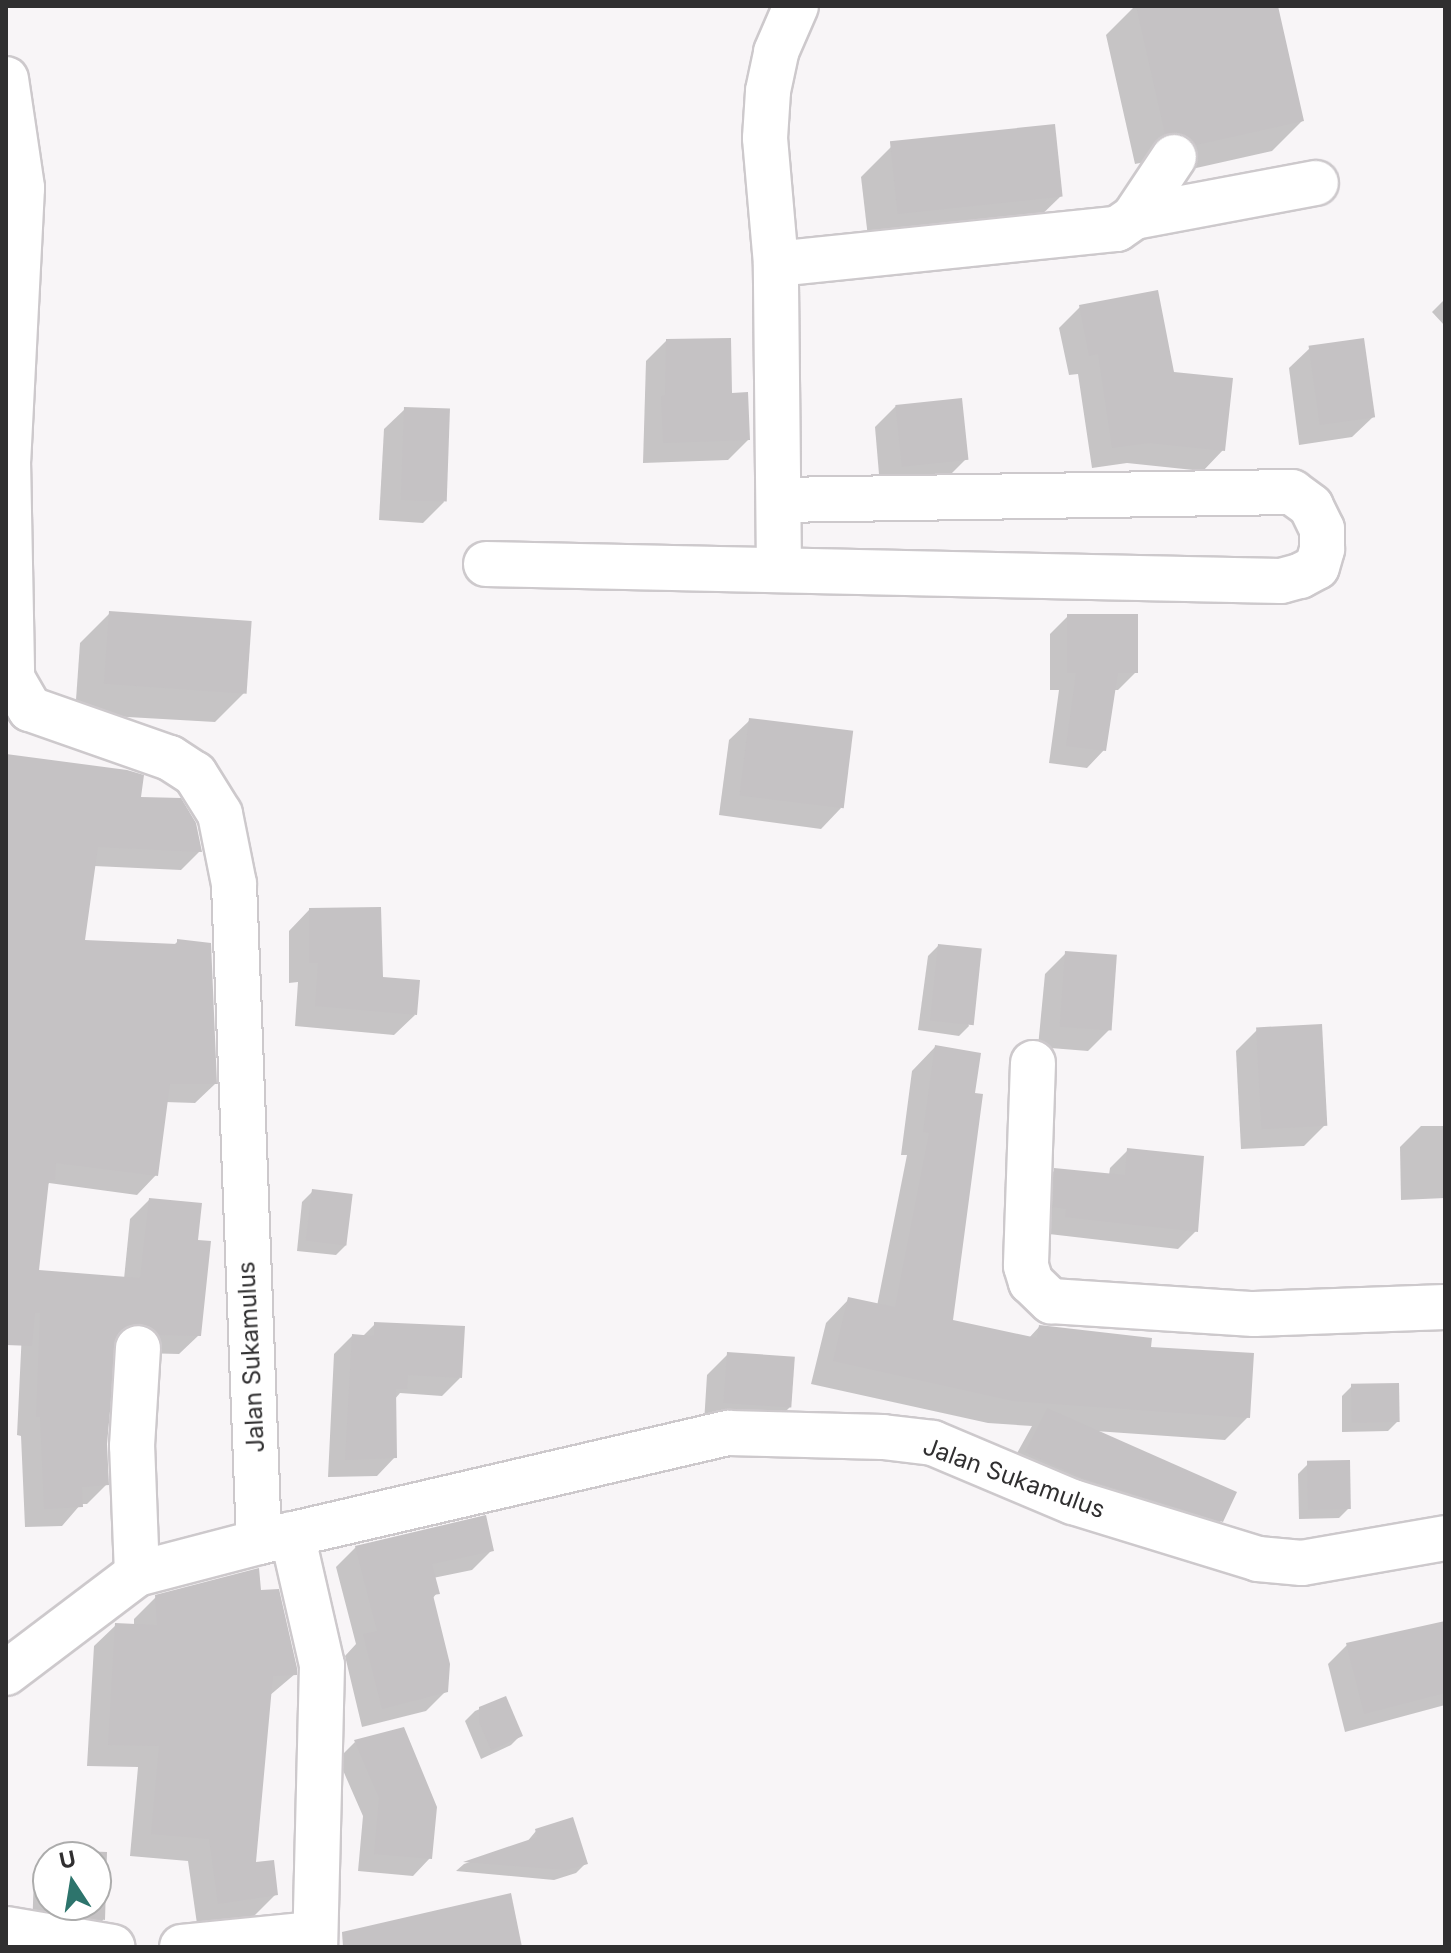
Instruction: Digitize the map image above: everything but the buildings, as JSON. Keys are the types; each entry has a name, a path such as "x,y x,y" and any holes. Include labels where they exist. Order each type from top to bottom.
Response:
{"street":[{"path":"779,570 776,264 765,138 768,91 776,52 796,6"},
{"name":"Jalan Sukamulus","path":"6,79 22,188 7,460 12,678 18,716 170,758 195,774 220,814 234,884 275,1538 729,1433 780,1432 933,1443 1073,1502 1258,1559 1302,1563 1445,1538"},
{"path":"776,264 1117,229 1134,217 1174,157"},
{"path":"1134,217 1316,183"},
{"path":"486,564 1281,581 1317,567 1322,529 1311,506 1292,492 779,500"},
{"path":"1033,1063 1026,1266 1031,1282 1051,1301 1254,1314 1445,1307"},
{"path":"137,1574 132,1446 138,1348"},
{"path":"6,1673 137,1574 275,1538 322,1665 314,1940 182,1947"},
{"path":"6,1929 112,1947"}]}
